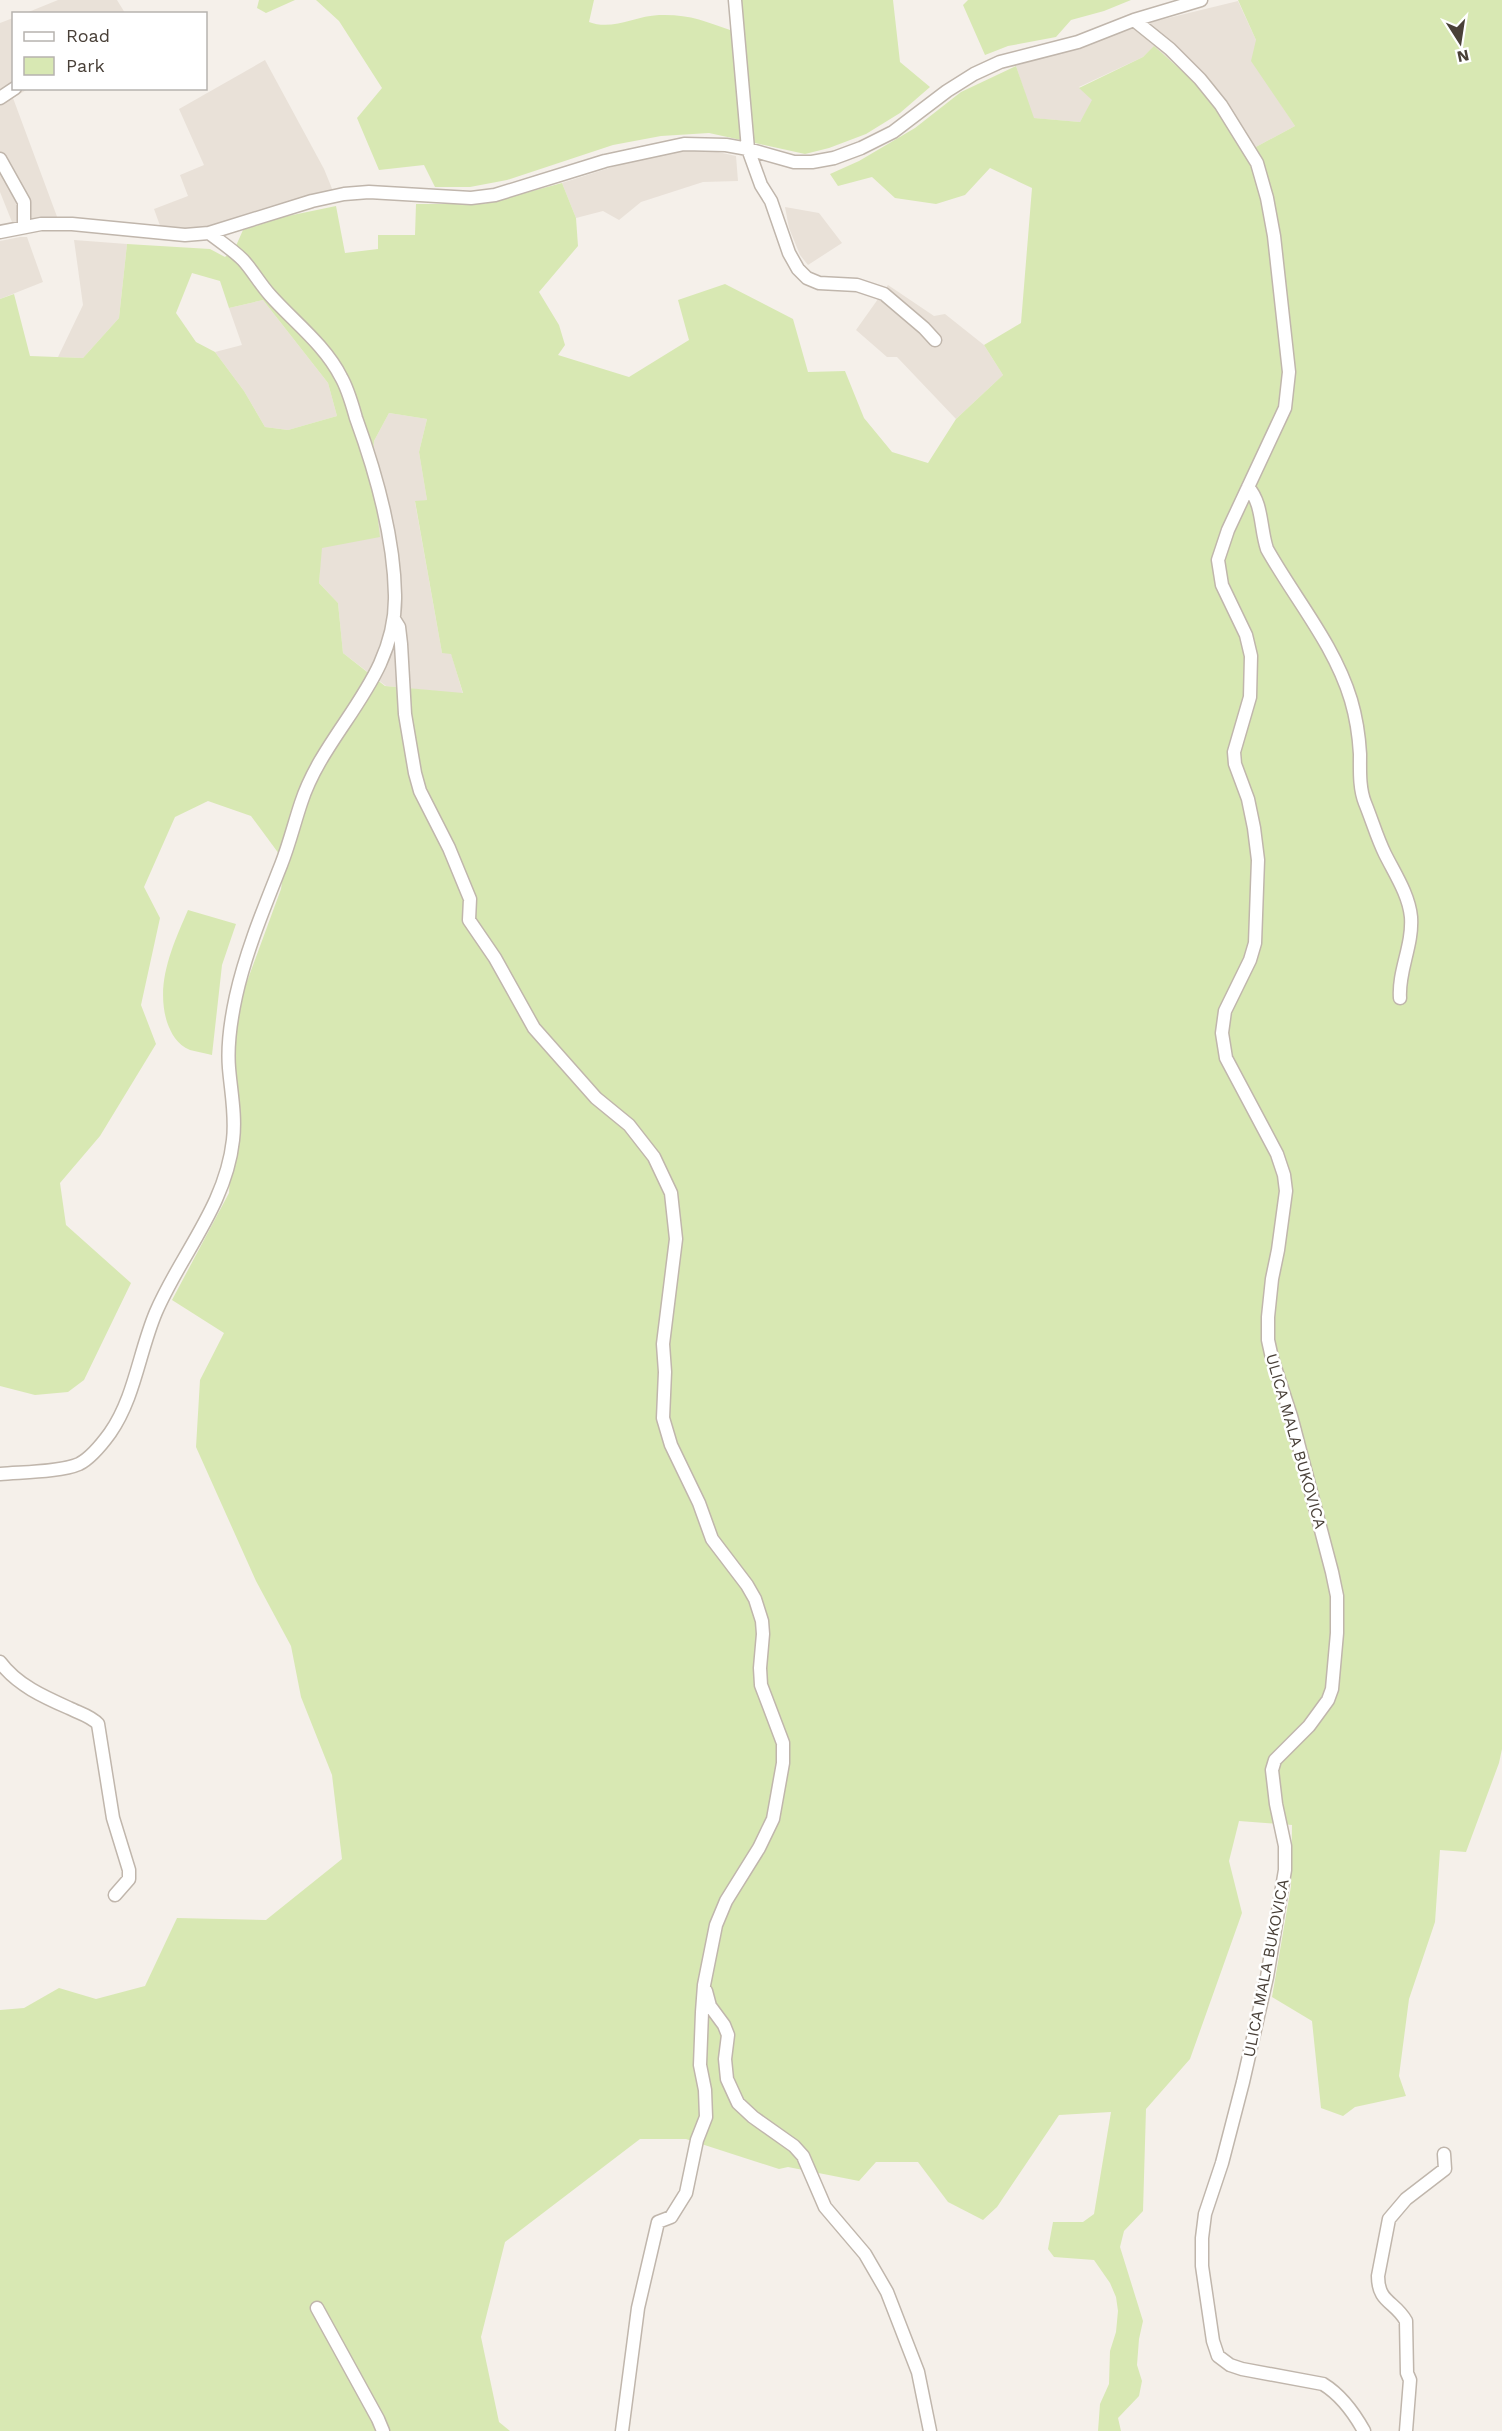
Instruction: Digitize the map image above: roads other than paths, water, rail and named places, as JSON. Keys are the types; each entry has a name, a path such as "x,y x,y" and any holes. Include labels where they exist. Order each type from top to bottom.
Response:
{"street":[{"path":"735,0 748,148 758,178 771,201 789,254 807,278 819,283 869,287 884,294 935,340"},
{"path":"0,232 24,227 72,224 185,235 209,233 312,201 344,194 379,192 471,198 495,195 558,174 648,150 684,144 748,148 794,162 834,158 894,132 947,91 974,74 1000,62 1078,42 1134,20 1201,0"},
{"name":"ULICA MALA BUKOVICA","path":"1134,20 1184,63 1221,105 1257,163 1267,198 1278,264 1289,372 1288,392 1278,425 1228,530 1218,560 1222,585 1246,635 1251,656 1250,697 1234,752 1235,764 1248,799 1258,860 1255,943 1250,960 1225,1011 1222,1033 1226,1058 1276,1154 1284,1175 1285,1201 1272,1279 1268,1340 1292,1416 1337,1596 1337,1633 1332,1689 1328,1700 1309,1726 1275,1760 1272,1770 1285,1846 1285,1870 1267,1977 1243,2082 1222,2163 1205,2214 1202,2266 1213,2342 1218,2355 1230,2365 1323,2384 1346,2404 1364,2431"},
{"path":"0,159 24,202 24,227"},
{"path":"0,1474 76,1465 91,1454 109,1434 124,1410 154,1317 170,1281 206,1221 227,1166 233,1141 228,1064 230,1031 236,995 258,921 282,863 307,786 317,764 366,692 380,664 394,619 395,593 382,501 364,440 341,376 331,361 268,294 245,262 209,233"},
{"path":"1248,487 1258,502 1262,534 1267,549 1337,661 1351,700 1359,734 1364,800 1384,852 1408,902 1411,916 1408,955 1399,987 1400,998"},
{"path":"394,619 399,627 405,714 415,773 420,791 449,848 470,899 469,920 495,958 534,1028 596,1098 629,1125 654,1156 671,1193 676,1239 663,1344 665,1386 663,1418 671,1445 699,1503 712,1539 747,1585 754,1599 762,1621 761,1685 783,1743 783,1763 773,1819 759,1848 726,1901 716,1925 704,1985 700,2065 705,2090 706,2117 697,2140 686,2193 671,2217 658,2222 654,2235 638,2308 622,2431"},
{"path":"0,1662 14,1678 39,1695 88,1717 98,1724 113,1818 129,1870 129,1879 115,1895"},
{"path":"704,1985 710,2006 724,2025 728,2035 725,2059 727,2079 738,2103 753,2117 794,2146 803,2156 825,2206 865,2254 887,2292 918,2372 930,2431"},
{"path":"1406,2431 1410,2380 1407,2373 1406,2321 1402,2313 1382,2296 1378,2286 1378,2276 1389,2219 1406,2199 1445,2169 1444,2154"},
{"path":"317,2308 383,2431"}]}
